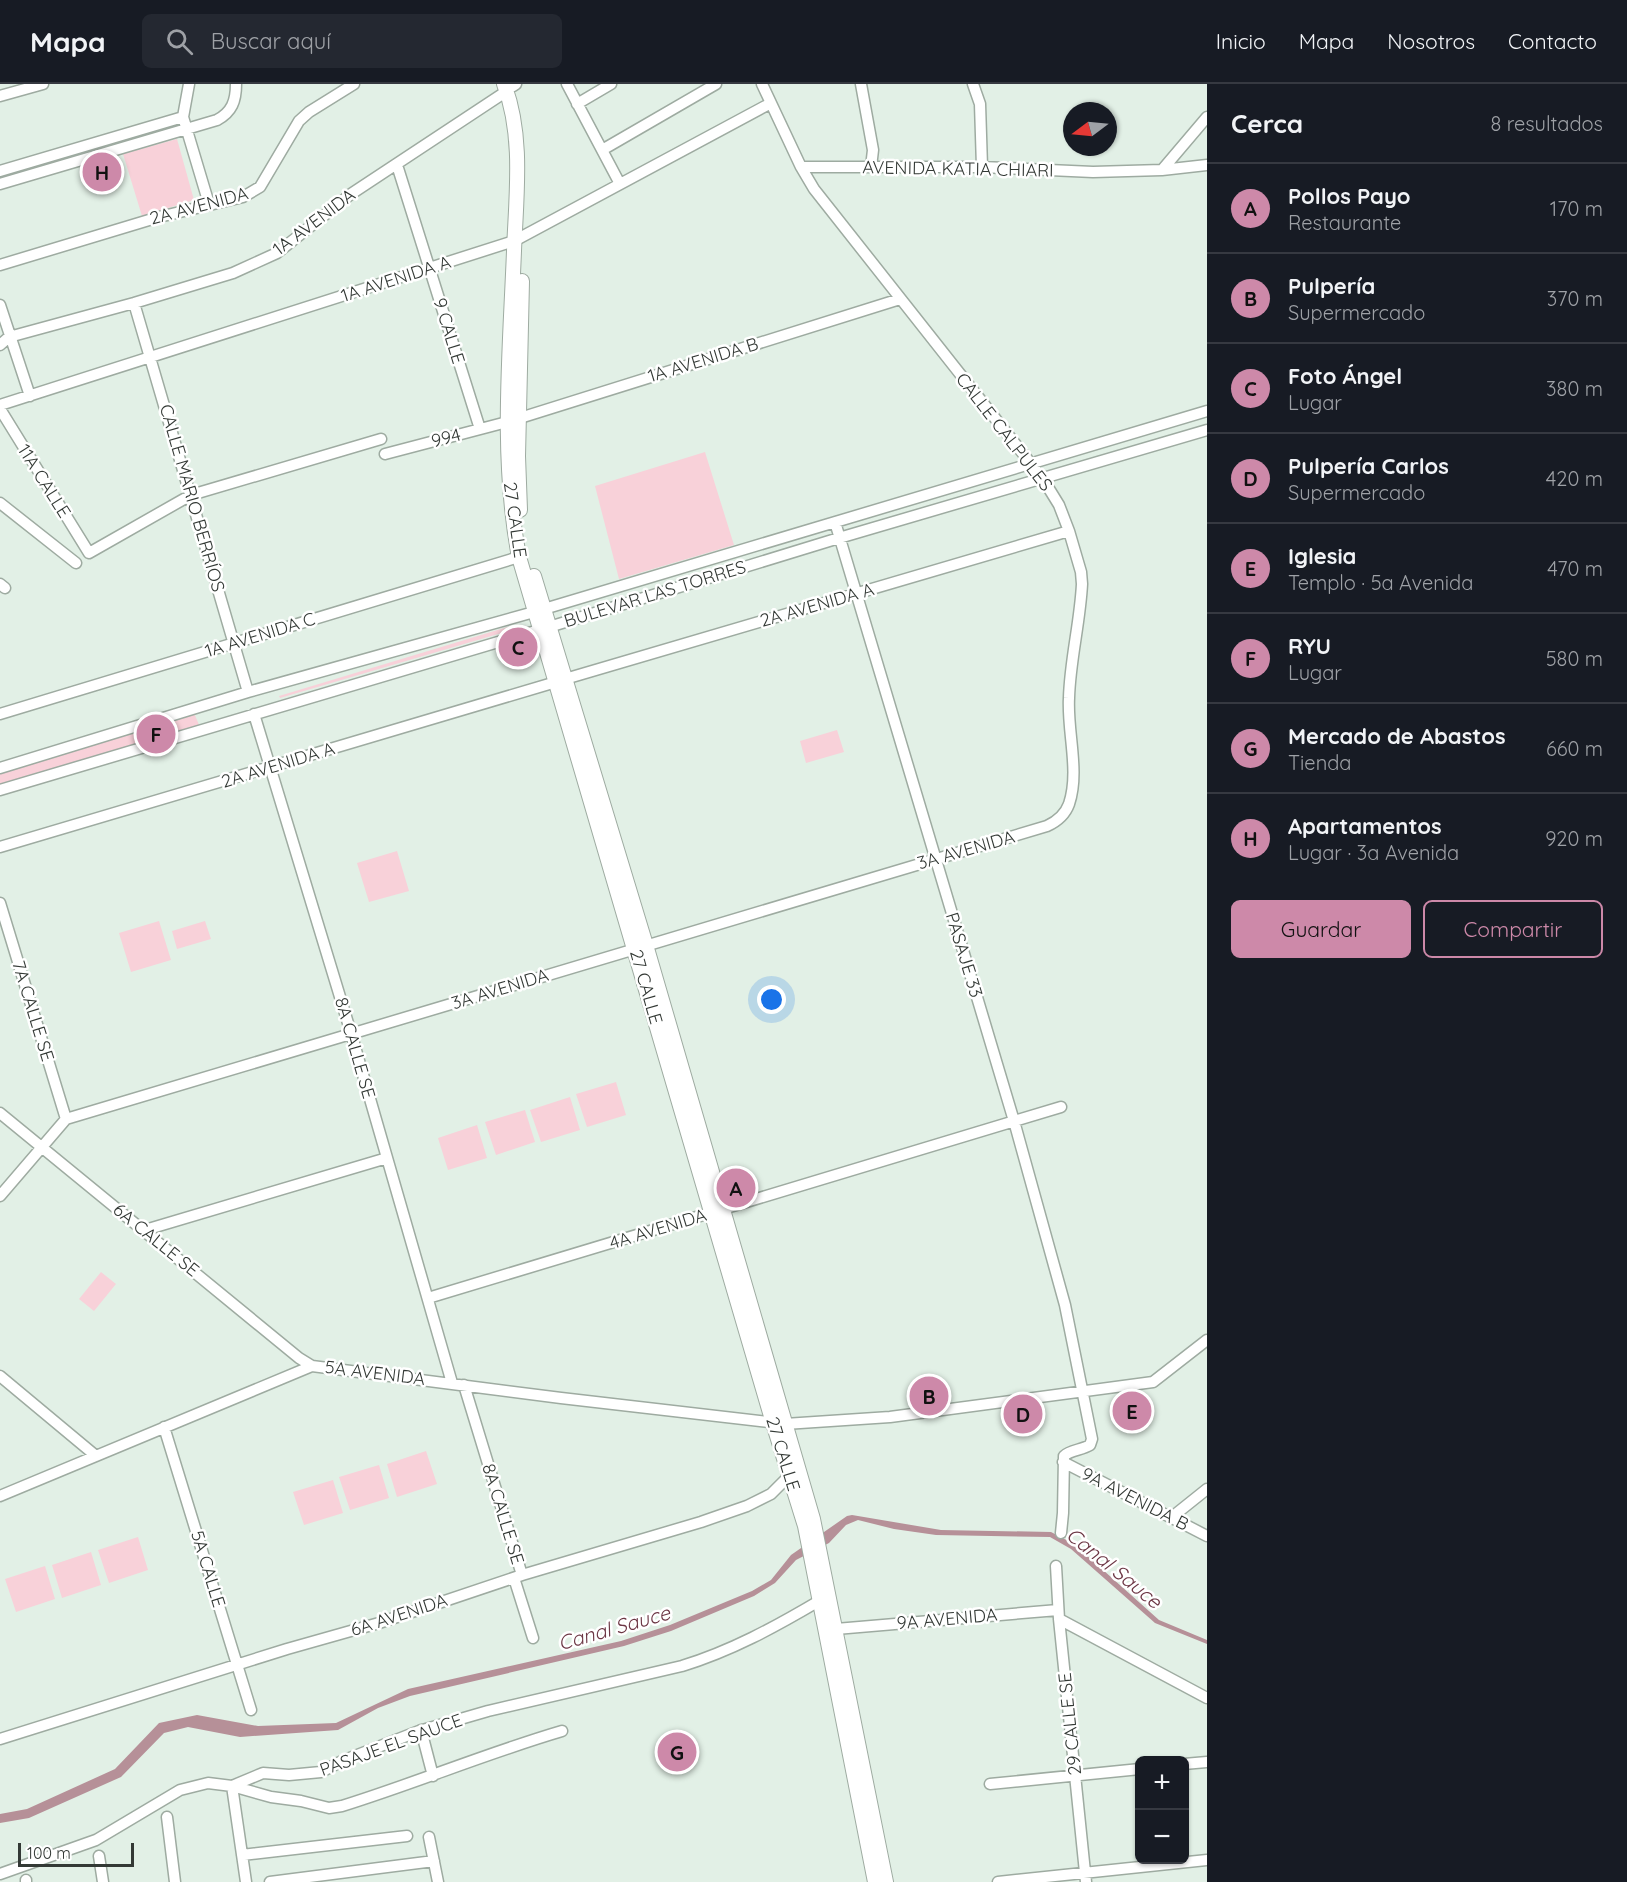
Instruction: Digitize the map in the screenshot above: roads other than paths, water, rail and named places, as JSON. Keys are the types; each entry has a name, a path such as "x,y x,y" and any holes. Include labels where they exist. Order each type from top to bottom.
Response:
{"main road":[{"name":"27 CALLE","path":"511,86 515,117 518,239 510,499 519,557 534,612 545,628 561,680 809,1522 818,1567 836,1629 886,1882"},
{"name":"27 CALLE","path":"513,420 518,456 522,531 534,612"},
{"name":"27 CALLE","path":"779,1424 790,1475 809,1522"},
{"name":"27 CALLE","path":"818,1567 819,1602 875,1882"}],"street":[{"path":"0,96 43,84"},
{"path":"189,84 185,123 208,204"},
{"path":"0,171 185,123 217,120 228,114 232,108 236,84"},
{"name":"2A AVENIDA","path":"0,265 208,204 243,196 260,187 299,122 309,112 354,84"},
{"path":"567,84 620,184"},
{"path":"578,104 611,84"},
{"path":"602,150 716,84"},
{"path":"762,84 801,167"},
{"path":"861,84 873,150 871,167"},
{"path":"973,84 980,104 982,167"},
{"name":"1A AVENIDA","path":"0,345 9,337 233,273 277,253 351,194 398,165 511,86"},
{"name":"1A AVENIDA A","path":"0,407 518,239 771,103"},
{"path":"1162,170 1207,117"},
{"path":"0,184 185,123"},
{"name":"9 CALLE","path":"398,165 480,429"},
{"name":"AVENIDA KATIA CHIARI","path":"801,167 982,167 1093,172 1162,170 1207,165"},
{"name":"CALLE CALPULES","path":"801,167 814,189 1043,479 1059,505 1069,531 1081,572 1082,584 1069,699 1073,772 1070,802 1061,818 1047,826 1033,830"},
{"name":"1A AVENIDA B","path":"513,420 900,299"},
{"name":"CALLE MARIO BERRÍOS","path":"134,303 248,692"},
{"path":"0,304 30,396"},
{"name":"11A CALLE","path":"0,407 89,553 191,495"},
{"name":"BULEVAR LAS TORRES","path":"0,768 248,692 534,612 1207,411"},
{"name":"994","path":"385,454 513,420"},
{"name":"BULEVAR LAS TORRES","path":"0,790 1204,431"},
{"path":"191,495 381,439"},
{"path":"1111,440 1107,445 1107,451 1114,457"},
{"path":"0,503 76,563"},
{"name":"PASAJE 33","path":"835,522 1014,1121 1065,1305 1092,1439 1090,1446 1067,1453 1063,1462"},
{"name":"2A AVENIDA A","path":"0,847 1069,531"},
{"name":"1A AVENIDA C","path":"0,714 519,557"},
{"name":"8A CALLE SE","path":"254,714 272,766 452,1383"},
{"name":"3A AVENIDA","path":"66,1119 1033,830"},
{"name":"7A CALLE SE","path":"0,903 66,1119"},
{"name":"4A AVENIDA","path":"428,1299 1062,1107"},
{"name":"6A CALLE SE","path":"0,1113 299,1358 312,1366"},
{"path":"0,1196 66,1119"},
{"path":"145,1230 387,1158"},
{"name":"5A AVENIDA","path":"0,1496 312,1366 779,1424 890,1417 1153,1382 1207,1340"},
{"path":"0,1376 96,1456"},
{"name":"8A CALLE SE","path":"464,1385 534,1638"},
{"name":"5A CALLE","path":"164,1427 251,1710"},
{"path":"1061,1533 1063,1462"},
{"name":"9A AVENIDA B","path":"1063,1462 1207,1536"},
{"name":"6A AVENIDA","path":"0,1739 379,1623 518,1576 701,1522 747,1506 771,1494 790,1475"},
{"path":"1172,1517 1207,1489"},
{"name":"29 CALLE SE","path":"1056,1566 1085,1877"},
{"name":"PASAJE EL SAUCE","path":"0,1874 96,1840 180,1790 208,1784 232,1786 263,1773 289,1775 321,1772 342,1761 421,1730 488,1711 702,1660 777,1626 819,1602"},
{"path":"1059,1614 1207,1698"},
{"name":"9A AVENIDA","path":"836,1629 1059,1614"},
{"path":"421,1730 433,1776"},
{"path":"246,1882 232,1786 271,1797 329,1808 342,1806 433,1776 507,1747 562,1731"},
{"path":"1189,1764 1207,1762"},
{"path":"990,1784 1135,1769"},
{"path":"167,1817 175,1882"},
{"path":"242,1855 407,1836"},
{"path":"429,1837 438,1882"},
{"path":"99,1856 103,1882"},
{"path":"998,1882 1085,1877 1207,1860"},
{"path":"270,1882 434,1861"}],"place":[{"name":"Apartamentos","path":"102,172"},
{"name":"Foto Ángel","path":"518,647"},
{"name":"RYU","path":"156,734"},
{"name":"Pollos Payo","path":"736,1188"},
{"name":"Pulpería","path":"929,1396"},
{"name":"Iglesia","path":"1132,1411"},
{"name":"Pulpería Carlos","path":"1023,1414"},
{"name":"Mercado de Abastos","path":"677,1752"}],"water label":[{"name":"Canal Sauce","path":"1114,1568"},
{"name":"Canal Sauce","path":"614,1628"}]}
